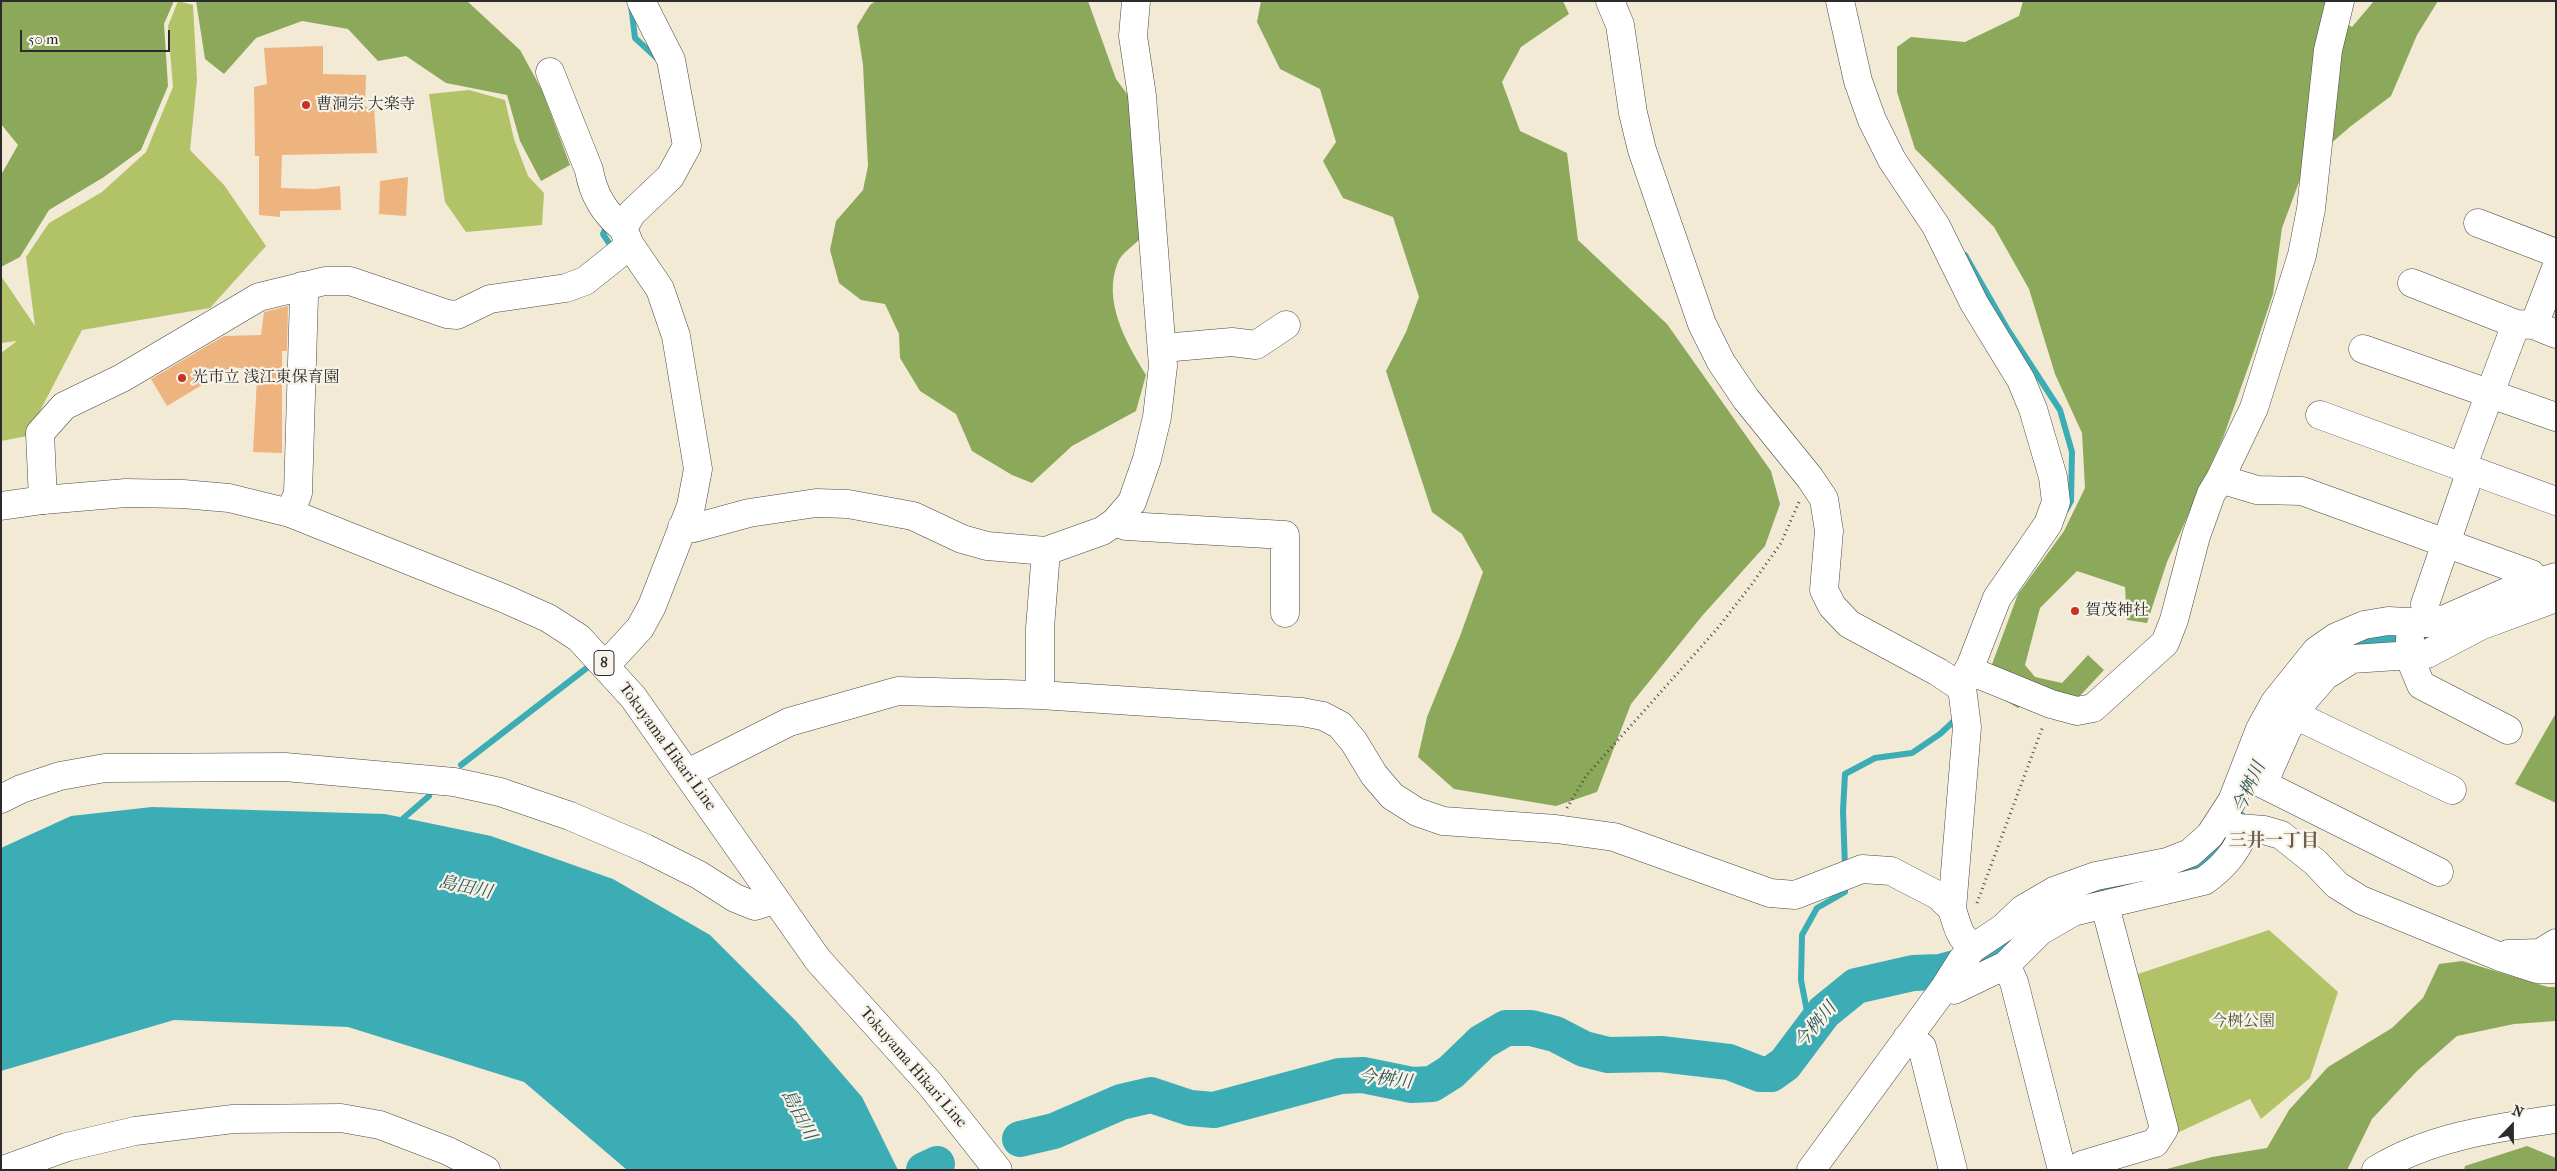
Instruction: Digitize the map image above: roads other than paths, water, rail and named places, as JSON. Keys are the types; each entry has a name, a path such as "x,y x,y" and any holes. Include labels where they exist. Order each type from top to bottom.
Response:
{"street":[{"path":"43,500 40,433 64,406 122,378 259,297 325,281 350,281 447,314 457,315 490,300 566,288 585,281 626,237 632,213 670,177 687,146 671,60 641,1"},
{"path":"1117,1 1124,65 1142,96"},
{"path":"682,527 694,528 749,513 816,502 848,504 913,516 962,539 987,546 1046,551 1102,532 1115,522 1132,502 1147,459 1157,417 1163,348 1152,250 1142,96 1133,36 1136,1"},
{"path":"1610,1 1620,25 1633,113 1642,150 1702,324 1721,362 1746,399 1810,478 1824,499 1830,531 1824,590 1832,606 1849,624 1938,672 2077,711 2093,708 2165,643 2174,620 2196,536 2211,494 2254,408 2302,255 2311,209 2328,50 2340,1"},
{"path":"1840,1 1858,81 1872,120 1892,160 1936,226 1974,303 2021,380 2033,409 2053,477 2056,502 2048,524 1997,598 1965,679 1967,727 1964,908 1958,932 1964,941 1973,948"},
{"path":"550,72 589,170 591,186 599,202 626,237 660,288 676,336 698,469 691,506 652,606 640,628 606,665"},
{"path":"2478,223 2556,253"},
{"path":"2508,730 2421,685 2409,656 2445,542 2467,482 2466,457 2491,394 2535,328 2556,268"},
{"path":"2412,283 2535,328"},
{"path":"290,513 298,493 304,297 302,286"},
{"path":"1163,348 1232,342 1256,345 1286,325"},
{"path":"2362,349 2556,417"},
{"path":"2320,415 2556,501"},
{"path":"2220,479 2257,490 2302,491 2531,574 2549,586"},
{"name":"Tokuyama Hikari Line","path":"1,506 43,500 126,494 183,494 229,498 290,513 494,594 548,618 579,638 633,696 774,900 818,960 930,1084 998,1170"},
{"path":"1115,522 1126,526 1285,534 1285,613"},
{"path":"1040,695 1040,628 1046,551"},
{"path":"1811,1170 1945,987 1962,960 1973,948 2003,928 2023,909 2054,891 2096,876 2167,862 2190,853 2210,835 2232,800 2260,728 2275,702 2316,651 2336,637 2364,625 2388,621 2419,623 2446,619 2511,590 2549,586"},
{"path":"2439,872 2262,784 2295,715 2305,699 2325,676 2352,659 2427,654 2549,586"},
{"path":"688,773 789,722 898,691 1040,695 1302,712 1323,716 1340,726 1354,742 1374,775 1392,796 1417,812 1443,821 1556,829 1614,837 1770,893 1795,895 1862,869 1891,872 1964,908"},
{"path":"2295,715 2452,790"},
{"path":"1,799 21,789 60,776 105,768 285,767 435,780 500,792 570,816 645,848 700,875 735,898 755,906 774,900"},
{"path":"2281,835 2296,801"},
{"path":"2220,820 2246,830 2264,830 2281,835 2315,862 2337,885 2361,900 2503,958 2538,969 2556,969"},
{"path":"1945,987 1954,990 2006,965 2040,932 2073,912 2105,906 2204,881 2222,868 2238,846 2246,830"},
{"path":"2074,1170 2082,1165 2155,1143 2164,1129 2105,906"},
{"path":"2503,958 2510,952 2540,953 2556,943"},
{"path":"2006,965 2014,982 2062,1170"},
{"path":"1907,1038 1922,1047 1953,1170"},
{"path":"3,1170 67,1147 135,1130 233,1119 341,1118 380,1126 448,1151 486,1170"},
{"path":"2376,1170 2398,1156 2448,1139 2556,1119"}],"water":[{"name":"島田川","path":"152,807 385,814 491,836 613,879 710,935 796,1021 862,1097 898,1170 627,1170 524,1082 348,1027 174,1020 1,1071 1,848 71,816"}],"waterway":[{"path":"631,5 635,38 660,61"},
{"path":"608,223 603,234 613,249"},
{"path":"1965,255 2008,330 2060,410 2072,452 2071,501 2066,510"},
{"name":"今桝川","path":"2313,674 2339,651 2361,641 2384,636 2426,640 2437,639 2450,634 2471,621"},
{"path":"461,765 588,667"},
{"path":"1845,867 1843,811 1845,774 1875,758 1912,753 1940,734 1955,720"},
{"path":"398,823 429,796"},
{"name":"今桝川","path":"1020,1139 1054,1131 1121,1102 1151,1095 1190,1108 1214,1110 1340,1076 1363,1075 1412,1085 1432,1084 1451,1072 1482,1042 1506,1028 1531,1028 1555,1034 1584,1049 1608,1055 1661,1054 1729,1062 1760,1074 1771,1074 1785,1064 1824,1012 1856,986 1913,973 1940,972 1980,961 1996,954 2032,919 2065,902 2106,888 2183,876 2213,859 2233,827"},
{"path":"1811,1032 1801,980 1802,935 1817,908 1845,892 1845,882"},
{"name":"今桝川","path":"924,1170 937,1164"}],"place":[{"name":"曹洞宗 大楽寺","path":"306,105"},
{"name":"光市立 浅江東保育園","path":"182,378"},
{"name":"賀茂神社","path":"2075,611"}],"district":[{"name":"三井一丁目","path":"2274,842"}],"park label":[{"name":"今桝公園","path":"2243,1022"}]}
